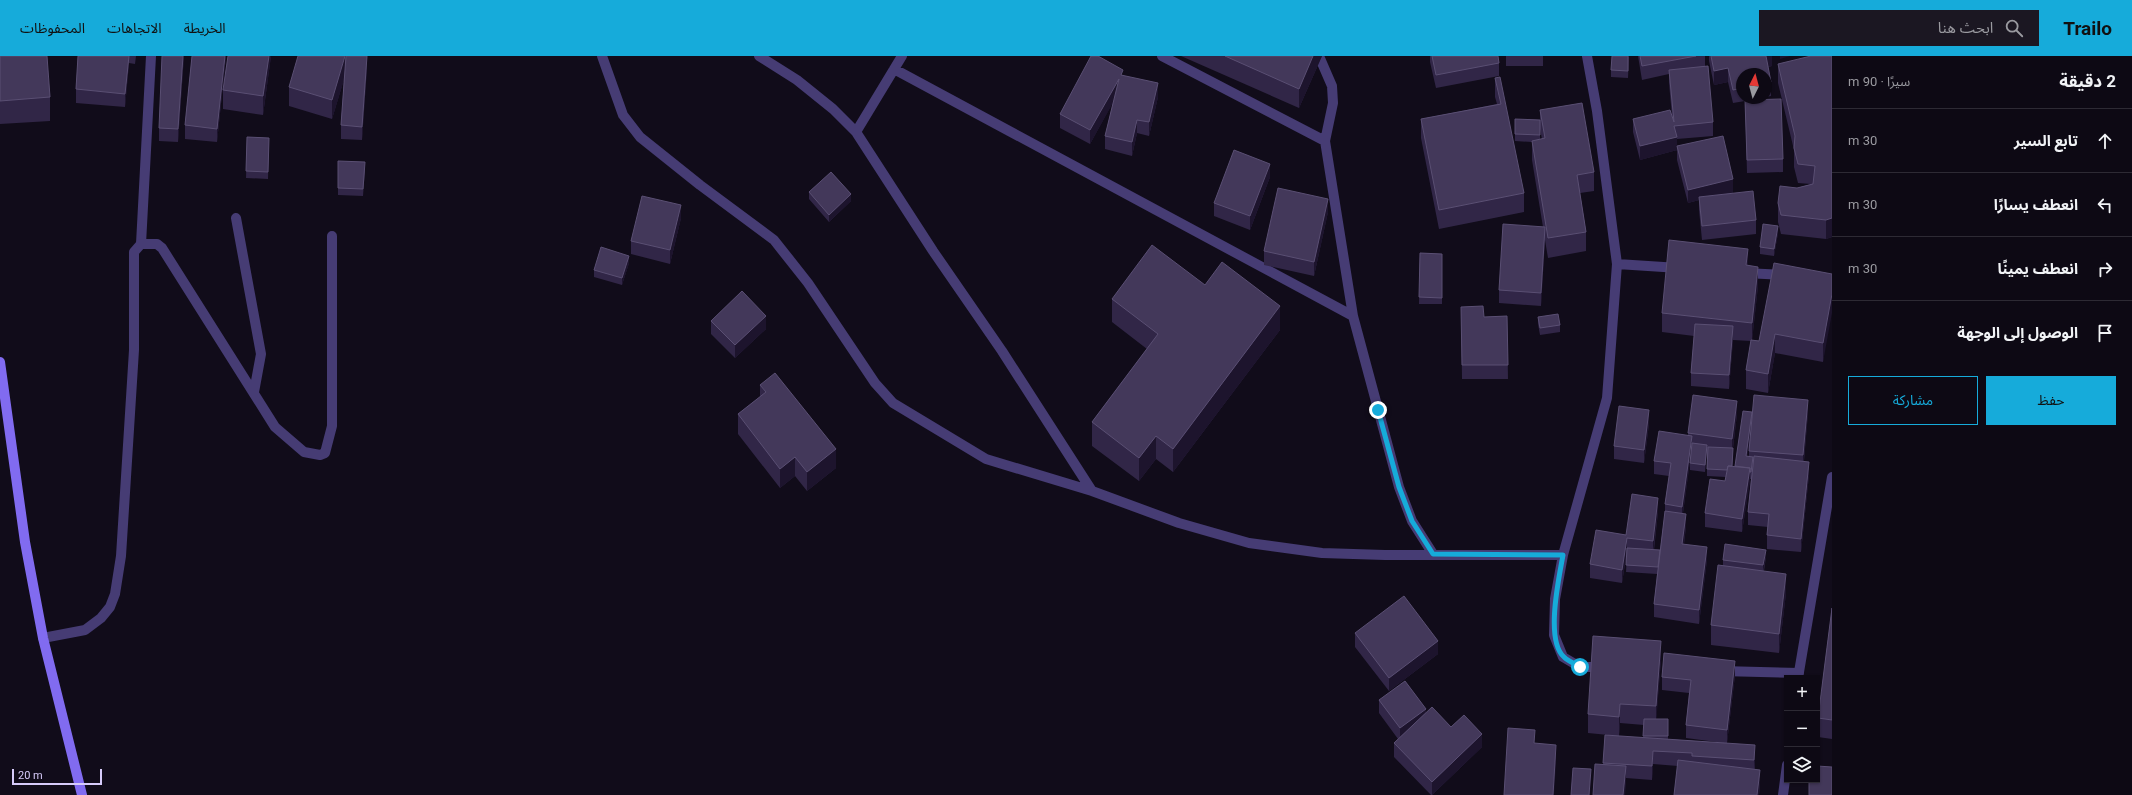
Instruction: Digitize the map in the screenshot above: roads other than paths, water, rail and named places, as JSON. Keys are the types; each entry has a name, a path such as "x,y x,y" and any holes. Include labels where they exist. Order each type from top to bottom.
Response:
{"street":[{"path":"43,638 85,630 101,618 110,607 115,594 121,556 134,350 134,252 141,244 151,56"},
{"path":"602,56 623,115 640,136 700,186 774,240 808,283 875,383 893,403 986,459 1092,491 1179,523 1249,543 1322,553 1386,555 1563,555"},
{"path":"759,56 797,80 833,109 856,132 933,251 1002,350 1092,491"},
{"path":"856,132 902,56"},
{"path":"1162,56 1325,141"},
{"path":"1319,56 1332,86 1333,103 1325,141 1353,316 1399,487 1412,521 1433,554"},
{"path":"1587,56 1597,111 1617,264 1607,398 1563,555 1555,599 1554,635 1563,657 1580,667 1611,668"},
{"path":"894,68 1353,316"},
{"path":"236,218 261,354 254,392"},
{"path":"141,244 157,244 162,248 275,427 282,435 304,452 320,455 325,453 332,426 332,236"},
{"path":"1617,264 1689,269"},
{"path":"1736,272 1792,276"},
{"path":"0,362 25,542 43,638 82,795"},
{"path":"1713,670 1799,675 1832,477"},
{"path":"1783,795 1785,783"}]}
